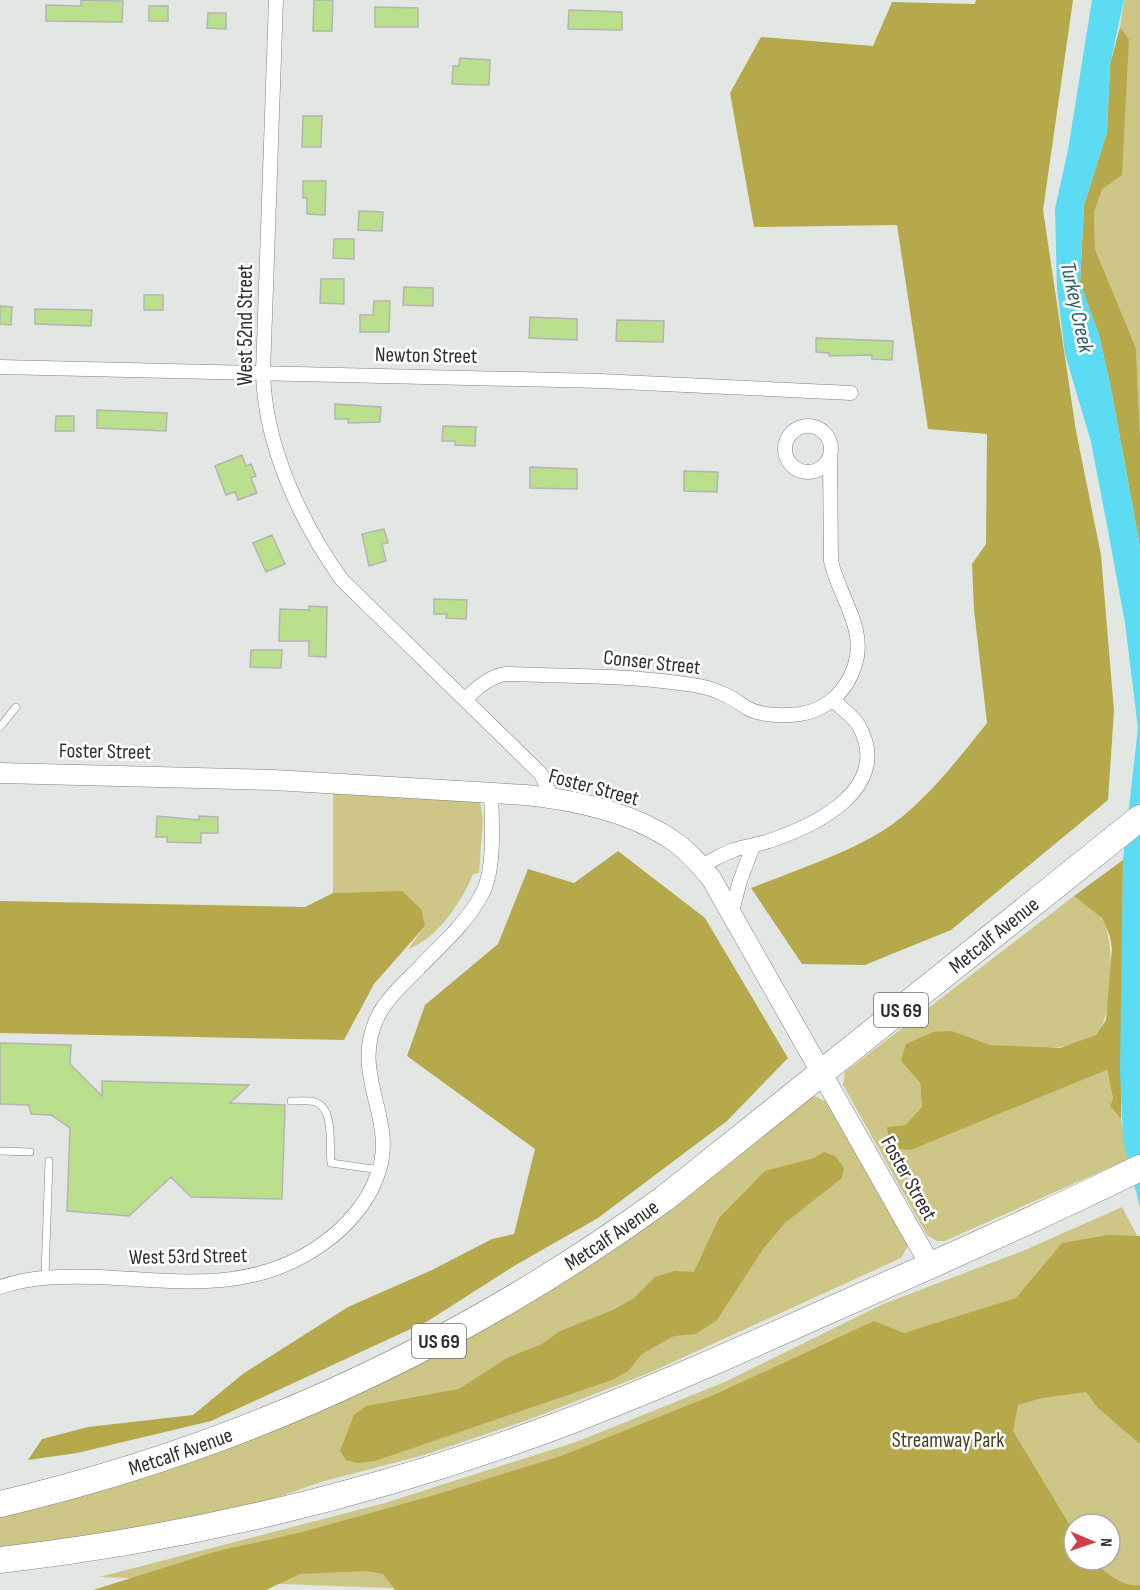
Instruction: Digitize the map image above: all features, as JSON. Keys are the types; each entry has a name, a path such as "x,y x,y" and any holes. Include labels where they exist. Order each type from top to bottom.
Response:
{"highway":[{"name":"Metcalf Avenue","path":"0,1504 117,1473 202,1445 273,1418 414,1355 493,1312 600,1246 733,1145 1140,818"},
{"path":"0,1560 86,1549 179,1533 321,1500 418,1472 577,1418 931,1266 1140,1168"}],"street":[{"name":"West 52nd Street","path":"276,0 263,373 272,430 285,473 304,520 318,546 366,605 541,774 552,798"},
{"name":"Newton Street","path":"0,367 600,381 851,393"},
{"path":"700,866 734,850 753,846 823,819 847,799 866,773 869,754 858,725 834,700 841,692 855,665 857,644 854,620 834,577 831,561 830,459"},
{"name":"Conser Street","path":"465,700 481,685 497,675 506,674 677,682 721,693 764,714 800,714 834,700"},
{"name":"Foster Street","path":"0,773 274,780 552,798 633,820 659,832 688,852 732,911 931,1266"},
{"name":"West 53rd Street","path":"0,1287 20,1280 45,1276 191,1281 250,1278 291,1263 334,1236 367,1197 380,1170 383,1128 367,1066 371,1034 386,1002 468,916 483,891 490,864 491,794"},
{"path":"732,911 740,880 753,846"}],"lane":[{"path":"0,727 16,706"},
{"path":"291,1101 316,1102 325,1109 328,1119 331,1163 380,1170"},
{"path":"0,1151 30,1152"},
{"path":"45,1276 49,1161"}],"green space":[{"path":"976,0 1073,0 1043,210 1076,431 1101,555 1114,711 1108,800 951,930 865,965 802,964 751,888 841,853 890,826 930,791 987,723 974,610 972,564 986,544 987,434 928,429 897,225 754,227 730,93 761,37 873,46 892,2 975,4"},
{"path":"1124,0 1140,0 1140,435 1136,348 1095,249 1094,213 1102,189 1129,39 1120,27"},
{"path":"1120,27 1129,39 1122,175 1102,189 1094,213 1095,249 1136,348 1140,435 1140,547 1099,335 1080,283 1084,205 1107,132 1110,64"},
{"path":"333,791 480,802 483,819 479,873 473,874 463,895 447,918 429,937 418,944 408,949 425,926 402,892 333,893"},
{"path":"618,851 705,918 788,1058 727,1121 598,1218 514,1266 428,1321 211,1421 77,1453 28,1460 42,1439 88,1427 193,1415 244,1373 348,1307 432,1270 492,1239 514,1234 535,1149 407,1056 425,1005 498,944 528,869 574,883"},
{"path":"1123,860 1121,1119 1110,1106 1113,1098 1107,1070 911,1150 899,1149 888,1138 887,1127 905,1125 922,1107 920,1083 901,1061 906,1044 933,1032 952,1031 990,1045 1060,1048 1096,1035 1106,1020 1112,949 1110,936 1102,918 1074,896"},
{"path":"402,891 421,909 425,926 374,984 344,1040 0,1033 0,901 305,907 333,893"},
{"path":"1074,896 1093,909 1102,919 1109,943 1111,979 1106,1014 1101,1028 1094,1036 1084,1041 1072,1045 1044,1048 991,1045 952,1031 901,1061 920,1083 922,1107 905,1125 887,1127 888,1138 911,1150 1107,1070 1113,1098 1110,1106 1121,1119 1129,1159 945,1241 937,1241 927,1235 843,1085 845,1072"},
{"path":"814,1096 827,1102 905,1239 908,1246 901,1258 649,1373 525,1421 424,1455 321,1482 248,1508 134,1531 0,1550 0,1512 346,1399 806,1098"},
{"path":"824,1152 835,1156 844,1168 842,1178 785,1223 763,1249 717,1320 696,1334 674,1336 642,1354 628,1371 612,1380 375,1461 357,1463 346,1460 340,1451 354,1415 366,1406 459,1389 507,1358 542,1344 560,1331 613,1310 634,1298 655,1277 675,1271 694,1272 719,1218 765,1171 814,1158"},
{"name":"Streamway Park","path":"1122,1207 1140,1241 1140,1590 440,1590 99,1577 385,1503 576,1442 727,1381 883,1304 1025,1250"},
{"name":"Streamway Park","path":"1108,1235 1140,1236 1140,1444 1098,1408 1086,1392 1042,1398 1018,1405 1013,1431 1062,1512 1062,1572 1107,1572 1121,1582 1140,1585 1140,1590 395,1590 383,1574 367,1571 300,1574 266,1590 93,1590 214,1552 302,1532 428,1497 561,1456 716,1394 874,1321 904,1333 1016,1298 1062,1243"}],"water":[{"name":"Turkey Creek","path":"1092,0 1124,0 1110,64 1107,132 1084,205 1080,282 1099,335 1140,547 1140,1207 1123,1141 1120,1070 1123,860 1138,728 1125,623 1107,525 1091,442 1065,354 1057,288 1055,209 1068,150"}],"building":[{"path":"81,0 123,1 122,22 46,21 46,5 81,6"},
{"path":"314,0 333,0 332,31 313,31"},
{"path":"149,6 168,6 168,21 149,21"},
{"path":"375,7 418,8 418,27 375,27"},
{"path":"569,10 622,12 622,30 568,29"},
{"path":"208,13 226,13 226,29 207,28"},
{"path":"460,58 490,60 489,85 452,84 453,66 459,66"},
{"path":"303,116 322,116 321,147 302,147"},
{"path":"303,181 326,181 325,215 307,214 307,198 303,198"},
{"path":"359,211 383,212 382,231 358,230"},
{"path":"334,239 354,239 354,259 333,258"},
{"path":"321,279 344,279 344,304 320,303"},
{"path":"404,287 433,288 433,306 403,305"},
{"path":"144,295 163,295 163,310 144,310"},
{"path":"374,301 390,301 389,332 360,332 360,315 373,315"},
{"path":"0,306 12,307 11,325 0,324"},
{"path":"35,309 92,310 91,326 35,324"},
{"path":"530,317 577,319 577,340 529,338"},
{"path":"617,320 664,321 663,342 616,341"},
{"path":"816,338 893,341 892,360 872,359 872,355 829,356 829,353 816,352"},
{"path":"335,404 381,407 380,422 348,423 348,419 335,419"},
{"path":"97,410 167,413 166,431 97,428"},
{"path":"56,416 74,416 74,431 55,431"},
{"path":"443,426 476,427 475,446 455,445 455,441 442,441"},
{"path":"242,455 246,466 251,464 256,476 251,478 257,493 238,500 235,492 226,495 215,466"},
{"path":"530,467 577,469 577,489 530,488"},
{"path":"684,471 718,472 717,492 684,491"},
{"path":"384,529 388,543 382,544 386,561 369,566 362,534"},
{"path":"272,535 285,564 266,572 253,543"},
{"path":"434,599 467,600 466,619 446,618 447,614 434,614"},
{"path":"309,606 327,607 326,657 309,656 309,641 279,641 280,609 309,610"},
{"path":"251,650 282,650 281,668 250,667"},
{"path":"157,816 199,820 199,816 218,817 218,833 201,833 201,843 167,842 167,837 156,837"},
{"path":"0,1043 71,1045 70,1064 102,1096 102,1081 249,1085 230,1103 285,1105 282,1199 191,1197 171,1177 129,1216 67,1211 70,1128 51,1115 31,1114 29,1105 0,1104"}]}
